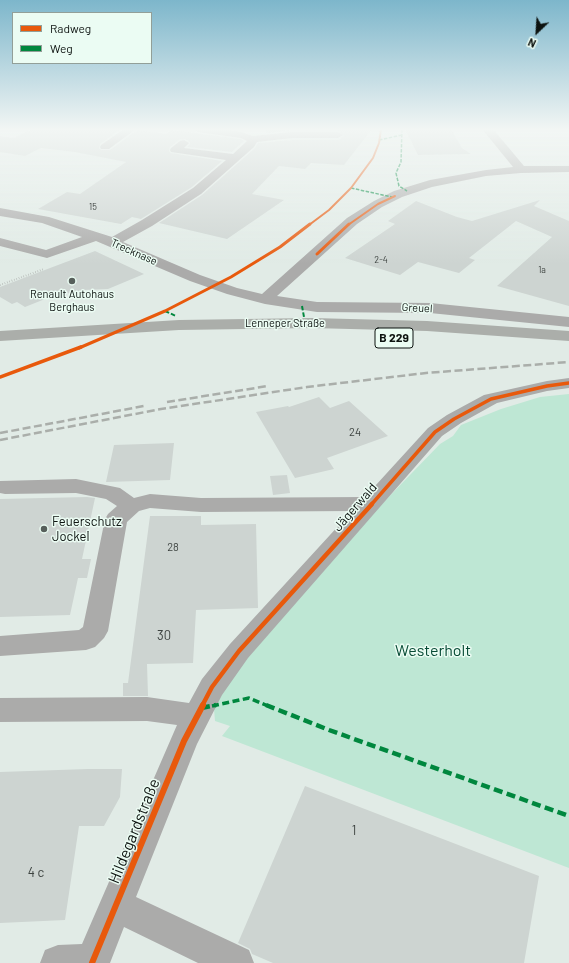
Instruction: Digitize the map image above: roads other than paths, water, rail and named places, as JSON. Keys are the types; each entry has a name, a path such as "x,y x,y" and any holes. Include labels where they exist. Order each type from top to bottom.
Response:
{"main road":[{"name":"Lenneper Straße","path":"0,349 75,344 152,327 224,324 319,323 421,326 520,337 569,347"},
{"name":"Lenneper Straße","path":"0,336 272,336 436,339 569,336"}],"street":[{"path":"113,242 184,200 216,174"},
{"path":"265,300 352,221 378,204 398,194 430,184 481,174"},
{"name":"Trecknase","path":"3,211 44,220 97,236 195,278 232,291 265,300"},
{"path":"0,242 47,254 59,243 74,246 97,236"},
{"name":"Greuel","path":"265,300 317,307 424,308 569,322"},
{"name":"Jägerwald","path":"199,712 212,687 239,651 435,432 454,418 491,399 547,386 569,383"},
{"path":"5,487 76,486 112,493 131,506"},
{"path":"0,646 86,640 95,632 116,519 131,506 150,501 201,505 370,504"},
{"path":"0,710 147,710 199,712"},
{"name":"Hildegardstraße","path":"58,963 93,962 184,741 199,712"},
{"path":"117,905 236,963"}],"railway":[{"path":"0,440 161,409 307,387 426,373 569,362"},
{"path":"167,402 268,386"},
{"path":"0,433 144,406"}],"place":[{"name":"Renault Autohaus Berghaus","path":"72,281"},
{"name":"Feuerschutz Jockel","path":"44,529"}],"park label":[{"name":"Westerholt","path":"433,651"}]}
